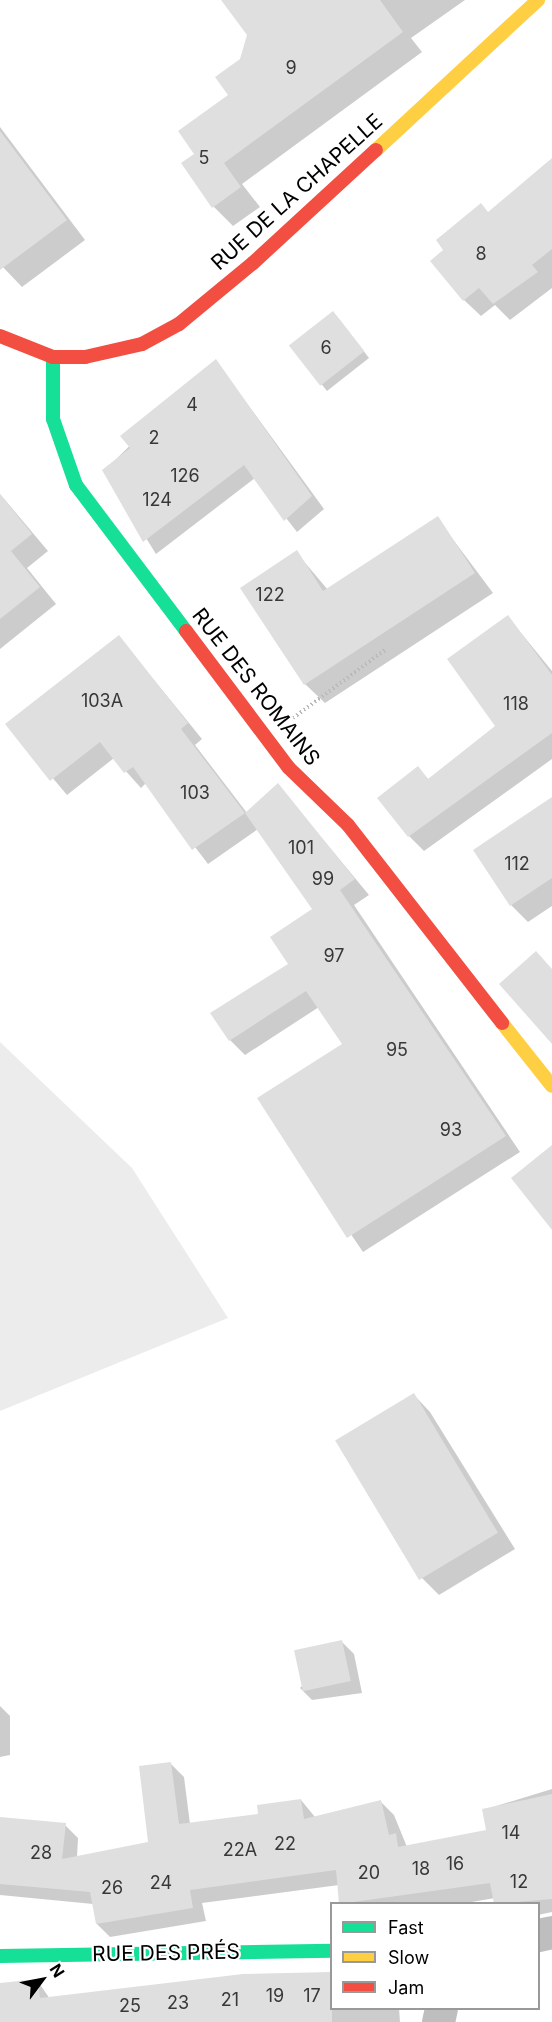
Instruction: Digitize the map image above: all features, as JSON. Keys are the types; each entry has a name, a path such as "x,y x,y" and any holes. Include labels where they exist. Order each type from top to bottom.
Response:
{"street":[{"name":"RUE DE LA CHAPELLE","path":"53,357 112,353 179,324 538,0"},
{"path":"0,336 53,357"},
{"name":"RUE DES ROMAINS","path":"53,357 52,418 66,468 266,738 348,825 552,1086"},
{"name":"RUE DES PRÉS","path":"0,1956 330,1951"}],"path":[{"path":"266,738 385,650"}],"shaded area":[{"path":"0,1042 132,1168 228,1318 0,1411"}],"building":[{"path":"221,0 380,0 403,32 224,163 241,187 212,208 181,163 194,154 178,131 228,95 215,77 240,59 247,35"},
{"path":"0,131 67,220 0,270"},
{"path":"552,158 552,249 532,265 538,272 493,304 479,288 463,301 430,261 443,250 436,240 481,203 488,212"},
{"path":"333,311 364,351 320,386 289,345"},
{"path":"216,359 312,496 284,521 244,465 143,542 102,470 130,448 120,436"},
{"path":"0,494 32,534 11,551 40,587 0,619"},
{"path":"438,516 475,573 304,685 240,588 297,550 323,591"},
{"path":"508,615 552,675 552,733 408,837 377,798 418,766 428,779 495,726 447,659"},
{"path":"119,635 188,723 181,729 245,813 192,850 133,767 124,773 100,742 50,781 5,724"},
{"path":"278,783 355,879 340,890 506,1136 347,1238 257,1098 342,1044 306,991 229,1041 210,1013 288,964 270,937 312,909 245,813"},
{"path":"552,797 552,878 510,906 473,850"},
{"path":"536,951 552,969 552,1044 499,984"},
{"path":"552,1145 552,1230 511,1178"},
{"path":"414,1393 498,1533 419,1580 335,1440"},
{"path":"342,1640 351,1681 303,1691 294,1650"},
{"path":"171,1762 179,1824 258,1814 257,1805 301,1799 304,1819 381,1800 389,1835 396,1833 398,1847 486,1830 482,1809 552,1794 552,1899 494,1902 490,1883 353,1902 339,1902 336,1870 190,1890 193,1908 96,1924 90,1892 0,1884 0,1817 66,1823 62,1859 148,1842 139,1766"},
{"path":"330,1972 332,2022 0,2022 0,1983 38,1979 40,1998 243,1974"}],"traffic: fast":[{"path":"53,357 53,419 76,485 186,631"},
{"path":"0,1956 330,1951"}],"traffic: slow":[{"path":"376,150 538,0"},
{"path":"502,1023 552,1086"}],"traffic: jam":[{"path":"0,336 53,357 85,357 142,344 179,324 253,263 376,150"},
{"path":"186,631 289,768 348,825 502,1023"}]}
